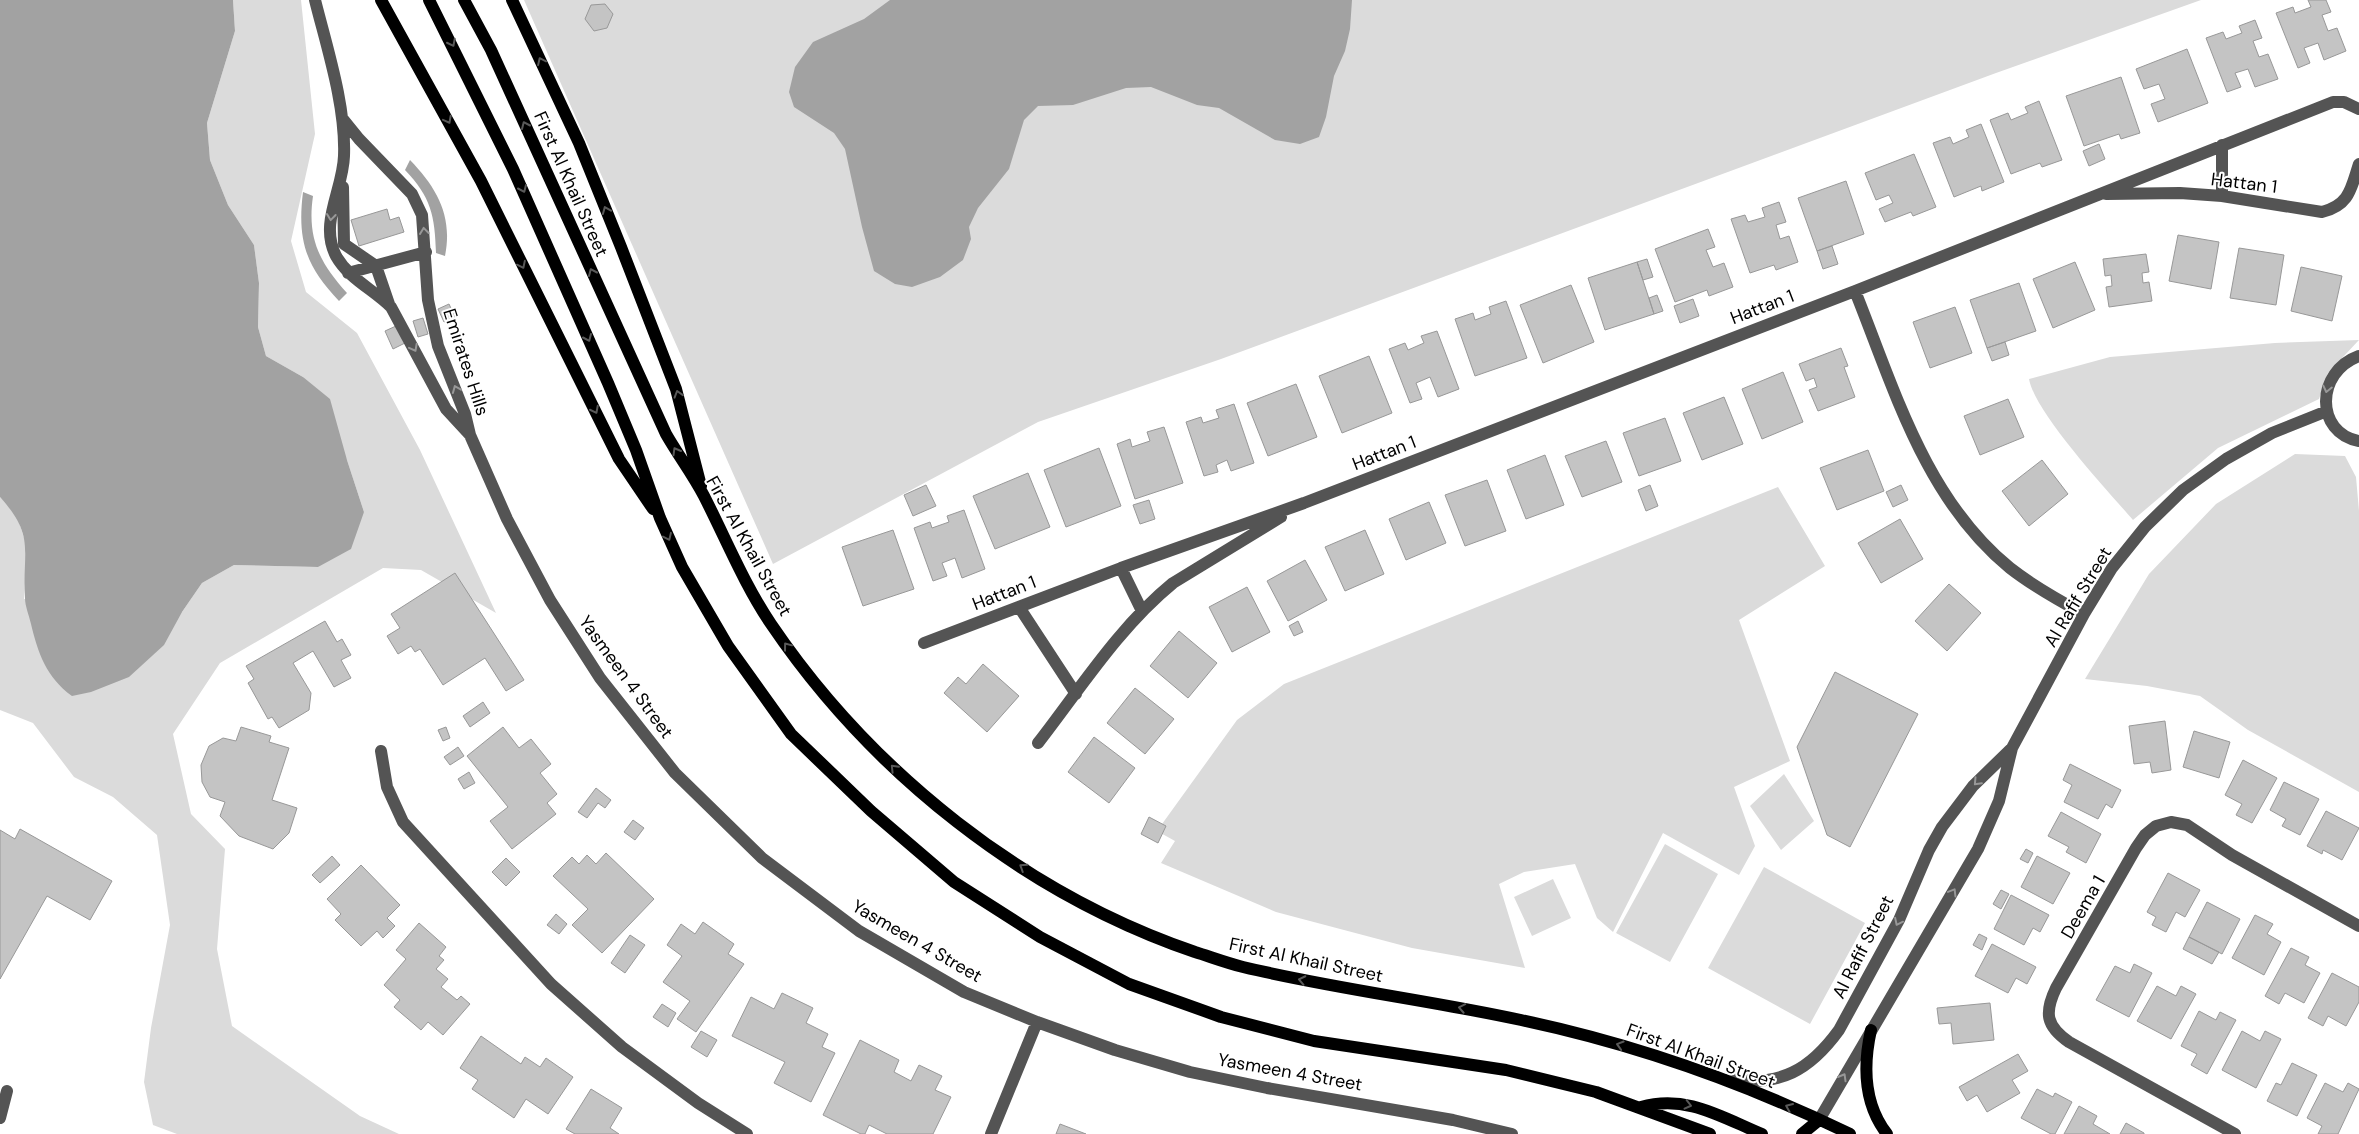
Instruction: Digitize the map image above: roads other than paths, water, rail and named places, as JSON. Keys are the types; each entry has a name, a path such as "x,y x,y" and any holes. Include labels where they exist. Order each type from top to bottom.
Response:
{"main road":[{"path":"381,0 481,182 619,458 638,490 660,518"},
{"path":"429,0 514,169 636,450 660,518 682,567 728,646 791,734 871,811 954,882 1040,937 1129,984 1221,1017 1314,1041 1506,1070 1596,1092 1710,1134"},
{"name":"First Al Khail Street","path":"464,0 495,59 666,434 702,492 726,544 770,623 831,704 903,777 981,840 1064,893 1145,934 1239,966 1322,984 1528,1021 1591,1036 1725,1079 1850,1134"},
{"path":"512,0 579,143 676,389 702,492"},
{"path":"1871,1030 1865,1070 1867,1091 1873,1110 1887,1134"},
{"path":"1641,1107 1656,1102 1687,1103 1762,1134"},
{"path":"1802,1134 1819,1120"}],"street":[{"name":"Emirates Hills","path":"314,0 342,118 344,137 342,175 344,244 376,266 391,307 446,409 470,436"},
{"name":"Hattan 1","path":"924,643 1121,568 1304,503 1855,291 2333,102 2344,102 2359,109"},
{"name":"Emirates Hills","path":"342,118 377,159 412,194 422,215 432,323 438,346 465,414 470,436"},
{"path":"2222,145 2222,196"},
{"name":"Hattan 1","path":"2096,195 2180,193 2222,196 2322,212 2334,209 2344,202 2350,192 2359,164"},
{"name":"Emirates Hills","path":"342,175 331,211 329,233 336,255 348,273 391,307"},
{"path":"348,273 426,252"},
{"path":"1855,291 1928,468 1951,504 1978,538 2010,568 2045,593 2084,614"},
{"path":"2359,356 2348,360 2336,369 2329,382 2325,396 2327,411 2333,423 2343,433 2359,441"},
{"name":"Al Rafif Street","path":"1819,1120 1978,849 1999,801 2012,748 2084,614 2112,568 2145,527 2183,490 2226,459 2272,433 2327,411"},
{"name":"Yasmeen 4 Street","path":"470,436 507,519 550,600 600,678 675,773 762,858 859,931 964,992 1037,1022 1115,1050 1190,1072 1267,1088 1444,1119 1512,1134"},
{"path":"1038,743 1142,611 1173,583 1304,503"},
{"path":"1121,568 1142,611"},
{"path":"1019,607 1076,694"},
{"name":"Al Rafif Street","path":"1725,1079 1765,1082 1786,1077 1804,1067 1829,1044 1843,1023 1899,920 1928,850 1942,827 1973,786 2012,748"},
{"path":"381,751 387,787 403,822 551,984 622,1047 698,1104 747,1134"},
{"name":"Deema 1","path":"2235,1134 2069,1042 2056,1033 2048,1019 2049,1002 2056,988 2136,848 2156,826 2171,822 2187,825 2232,856 2359,926"},
{"path":"991,1134 1037,1022"},
{"path":"0,1118 7,1091"}]}
